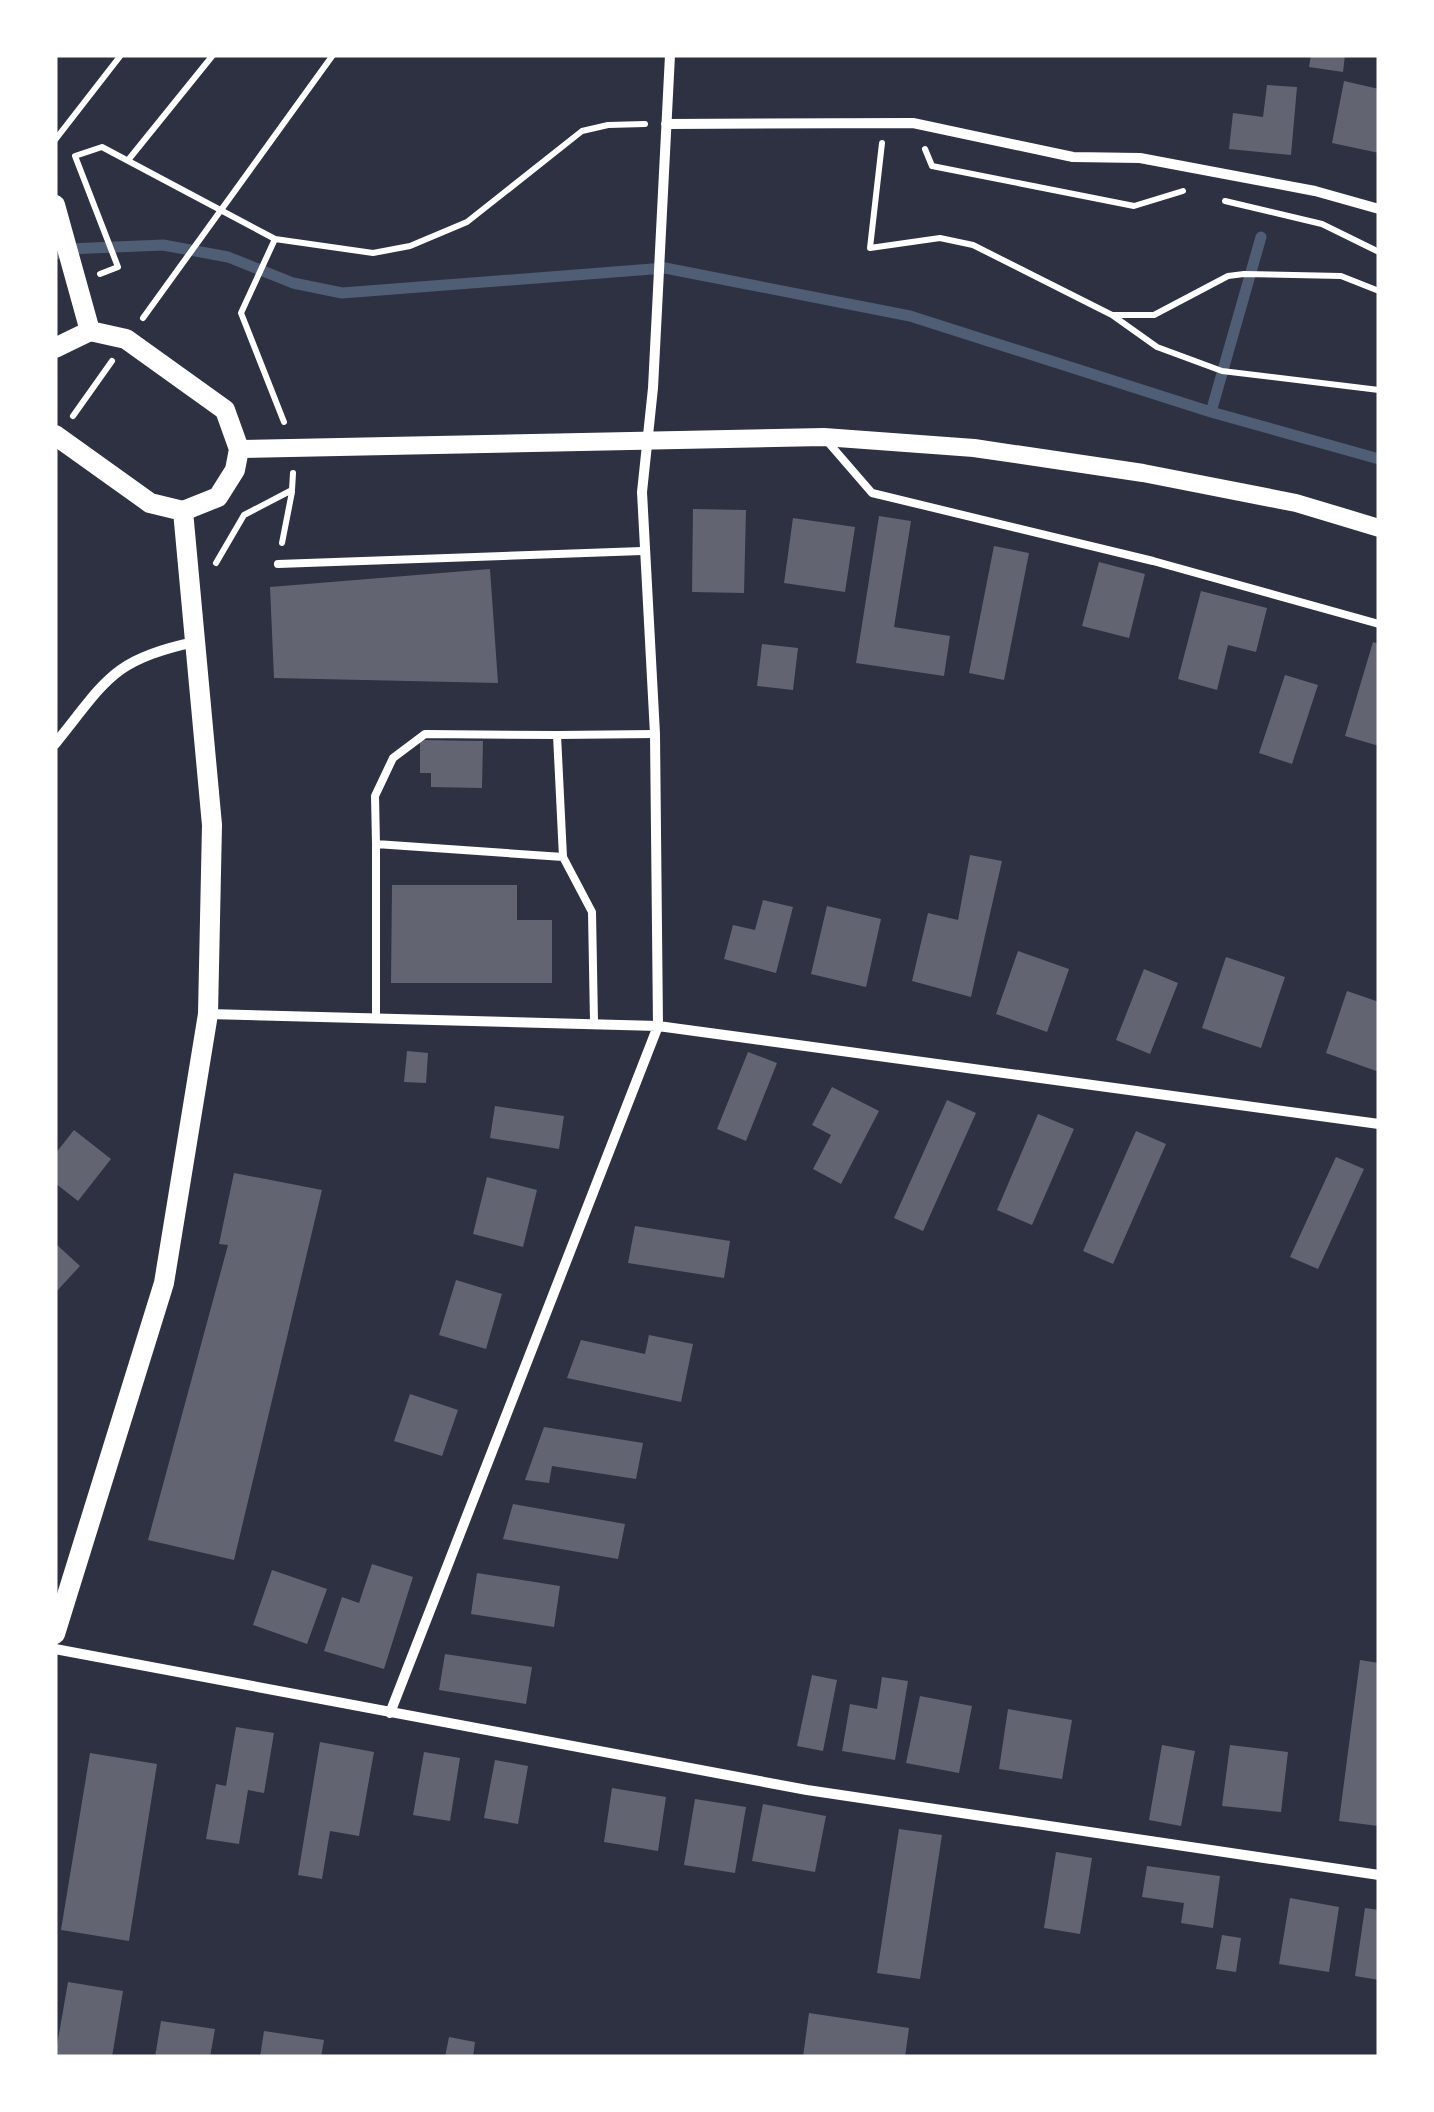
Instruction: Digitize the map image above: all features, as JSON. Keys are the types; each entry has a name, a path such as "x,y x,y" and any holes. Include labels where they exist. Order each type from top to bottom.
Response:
{"main road":[{"path":"57,213 90,331"},
{"path":"55,348 90,331 126,339 213,400 234,426 239,449 235,470 218,496 183,511 150,503 61,430"},
{"path":"55,1634 164,1283 208,1014 212,825 183,511"}],"street":[{"path":"390,1714 658,1026 655,734 642,552 670,55"},
{"path":"666,124 913,123 1073,157 1160,162 1316,190 1379,209"},
{"path":"239,449 824,438 974,448 1143,473 1296,503 1379,528"},
{"path":"55,744 110,676 144,652 195,642"},
{"path":"208,1014 658,1026 1379,1124"},
{"path":"55,1649 808,1790 1379,1875"}],"lane":[{"path":"824,438 872,493 1153,561 1379,624"},
{"path":"278,564 642,552"},
{"path":"376,1017 375,796 393,758 425,734 655,734"},
{"path":"557,735 563,856 592,912 594,1022"},
{"path":"376,844 563,856"}],"path":[{"path":"55,140 122,55"},
{"path":"129,159 213,55"},
{"path":"134,330 332,55"},
{"path":"884,122 870,248 940,238 973,245 1112,315 1157,347 1222,371 1379,390"},
{"path":"913,123 932,166 1134,206 1180,190 1198,194"},
{"path":"75,276 118,267 76,156 102,147 275,238 373,252 410,246 467,222 582,131 608,125 666,124"},
{"path":"1216,198 1322,224 1379,252"},
{"path":"242,314 275,238"},
{"path":"1112,315 1154,315 1228,276 1244,274 1341,276 1379,292"},
{"path":"61,430 123,346"},
{"path":"278,564 292,490"}],"building":[{"path":"1311,55 1345,55 1343,72 1309,67"},
{"path":"1344,81 1379,89 1379,153 1332,143"},
{"path":"1267,85 1297,87 1291,155 1229,149 1233,113 1263,117"},
{"path":"693,509 746,510 744,593 692,592"},
{"path":"879,516 911,521 894,627 950,636 944,676 856,663"},
{"path":"793,518 855,527 845,592 784,583"},
{"path":"994,546 1029,553 1004,680 969,673"},
{"path":"1099,562 1145,574 1129,638 1082,626"},
{"path":"490,569 498,683 274,678 270,587"},
{"path":"1201,591 1267,608 1256,652 1228,645 1217,690 1178,679"},
{"path":"1373,642 1379,644 1379,746 1345,736"},
{"path":"762,644 798,648 793,690 757,686"},
{"path":"1285,675 1318,685 1292,764 1259,753"},
{"path":"420,740 483,741 482,788 431,787 431,773 420,773"},
{"path":"970,855 1002,861 971,997 912,981 928,913 958,920"},
{"path":"392,885 517,885 517,920 552,920 552,983 391,983"},
{"path":"763,900 793,907 776,973 724,959 733,925 755,930"},
{"path":"827,906 881,919 866,987 811,974"},
{"path":"1018,951 1069,969 1047,1032 996,1014"},
{"path":"1226,957 1285,977 1261,1048 1202,1028"},
{"path":"1144,969 1178,983 1150,1054 1116,1040"},
{"path":"1347,991 1379,1002 1379,1072 1326,1053"},
{"path":"407,1051 428,1053 426,1083 404,1082"},
{"path":"748,1052 777,1063 746,1141 717,1129"},
{"path":"832,1087 879,1111 841,1184 813,1169 831,1135 812,1125"},
{"path":"947,1100 976,1113 923,1231 894,1218"},
{"path":"495,1106 564,1116 559,1149 490,1138"},
{"path":"1038,1114 1074,1129 1032,1225 997,1210"},
{"path":"74,1130 111,1159 78,1201 55,1183 55,1154"},
{"path":"1136,1131 1166,1144 1113,1264 1083,1251"},
{"path":"1336,1157 1364,1169 1318,1269 1290,1257"},
{"path":"234,1173 322,1190 234,1560 148,1540 228,1245 219,1244"},
{"path":"487,1177 537,1190 523,1247 473,1234"},
{"path":"635,1226 730,1241 724,1278 628,1263"},
{"path":"55,1243 80,1266 55,1293"},
{"path":"456,1280 502,1294 486,1349 439,1335"},
{"path":"649,1335 693,1344 681,1402 567,1378 581,1340 645,1354"},
{"path":"410,1394 458,1410 442,1456 394,1441"},
{"path":"544,1427 643,1443 636,1479 552,1466 549,1483 525,1480"},
{"path":"513,1504 625,1524 618,1559 503,1539"},
{"path":"372,1564 413,1577 384,1669 324,1651 342,1597 359,1603"},
{"path":"272,1570 327,1589 307,1644 253,1625"},
{"path":"477,1573 560,1586 554,1627 471,1614"},
{"path":"445,1654 532,1667 526,1704 439,1690"},
{"path":"1360,1660 1379,1663 1378,1826 1339,1821"},
{"path":"812,1675 837,1680 823,1751 797,1746"},
{"path":"882,1677 908,1681 895,1760 842,1751 850,1704 877,1709"},
{"path":"920,1696 972,1706 959,1773 906,1763"},
{"path":"1008,1709 1072,1720 1062,1779 999,1769"},
{"path":"236,1727 274,1733 264,1793 248,1790 239,1844 206,1839 216,1784 226,1786"},
{"path":"320,1742 374,1752 359,1836 330,1831 322,1879 298,1875"},
{"path":"1162,1745 1195,1751 1181,1826 1149,1820"},
{"path":"1230,1745 1288,1752 1281,1812 1222,1806"},
{"path":"424,1752 460,1758 450,1821 413,1815"},
{"path":"90,1753 157,1764 129,1941 61,1930"},
{"path":"495,1760 528,1766 518,1824 484,1818"},
{"path":"612,1788 666,1797 658,1851 604,1842"},
{"path":"695,1799 746,1807 735,1873 684,1865"},
{"path":"763,1804 826,1816 815,1872 752,1861"},
{"path":"899,1829 942,1835 920,1979 877,1973"},
{"path":"1056,1852 1092,1858 1080,1934 1044,1928"},
{"path":"1147,1866 1220,1876 1213,1928 1181,1923 1184,1903 1142,1897"},
{"path":"1290,1898 1339,1907 1329,1972 1279,1964"},
{"path":"1365,1908 1379,1910 1379,1980 1355,1976"},
{"path":"1222,1935 1241,1938 1236,1972 1216,1969"},
{"path":"68,1982 123,1991 112,2057 55,2057"},
{"path":"809,2013 909,2028 905,2057 803,2057"},
{"path":"161,2021 215,2029 210,2057 155,2057"},
{"path":"264,2031 324,2040 321,2057 260,2057"},
{"path":"449,2037 475,2042 473,2057 445,2057"}],"waterway":[{"path":"1211,412 1261,237"},
{"path":"55,254 68,249 163,245 228,257 293,283 342,293 665,268 910,316 1211,412 1379,459"}]}
